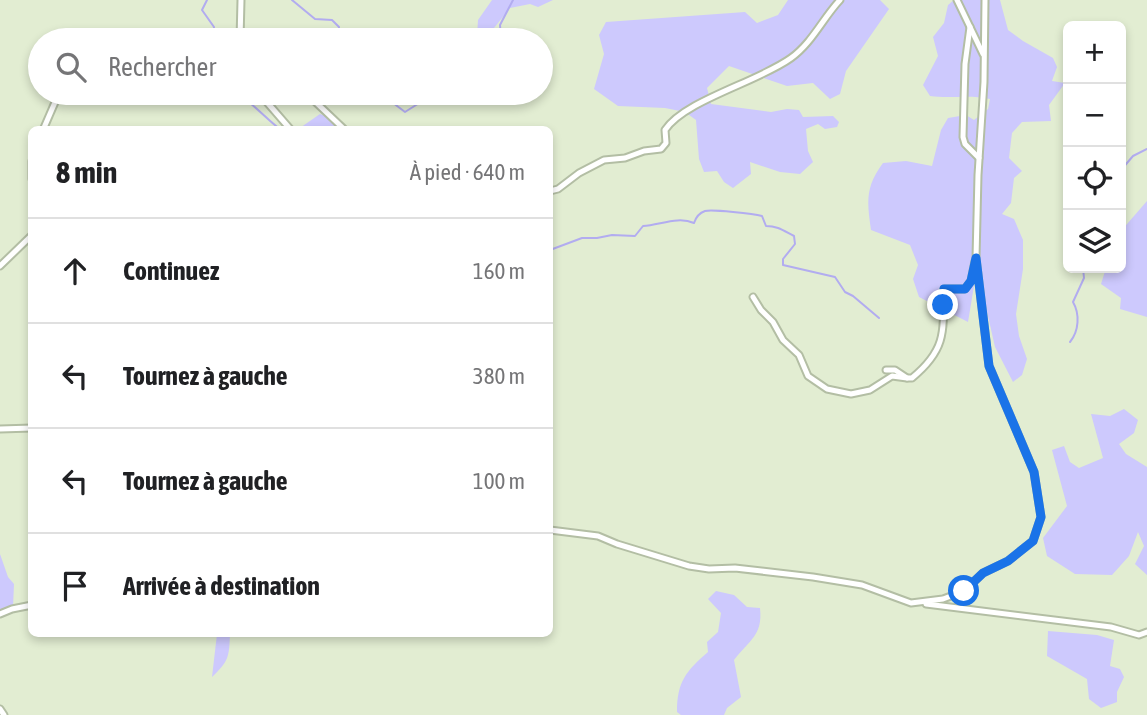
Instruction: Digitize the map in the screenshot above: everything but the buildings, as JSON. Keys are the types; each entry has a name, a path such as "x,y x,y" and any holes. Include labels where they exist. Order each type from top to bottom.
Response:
{"street":[{"path":"240,28 241,0"},
{"path":"553,190 604,160 661,149 666,143 665,130 679,115 766,74 791,58 804,48 841,0"},
{"path":"911,603 943,600 964,591 983,573 1008,561 1033,541 1041,517 1034,472 989,366 976,258 985,0"},
{"path":"957,1 985,56"},
{"path":"970,27 962,137 979,158"},
{"path":"968,49 975,48 985,38"},
{"path":"45,126 54,105"},
{"path":"269,105 288,126"},
{"path":"319,105 341,126"},
{"path":"0,266 28,239"},
{"path":"753,297 783,340 799,355 808,376 827,388 851,394 870,390 892,376 912,378 921,371 941,344 944,322 943,291 965,289 969,285 976,258"},
{"path":"886,370 895,370 908,378"},
{"path":"0,429 28,428"},
{"path":"553,530 598,536 690,566 748,569 825,579 862,586 911,603 1111,627 1139,635 1147,632"},
{"path":"0,614 28,607"},
{"path":"0,709 4,715"}],"shaded area":[{"path":"492,0 553,0 538,7 530,4 510,8 494,28 478,28 478,20"},
{"path":"788,0 880,0 889,9 846,71 840,94 830,99 813,83 787,86 729,66 707,88 711,104 771,112 799,110 803,117 833,116 839,122 837,127 825,129 818,124 806,129 808,151 813,162 800,174 780,172 750,162 751,174 733,188 724,182 717,171 704,172 699,159 696,120 685,112 665,108 618,106 594,89 604,54 599,35 606,22 745,12 757,23 778,15"},
{"path":"954,0 1000,0 1008,30 1053,58 1057,67 1052,81 1063,83 1049,105 1051,121 1022,122 1012,133 1009,158 1022,171 1014,178 1011,203 1002,214 1014,219 1023,240 1023,269 1016,314 1019,336 1027,359 1022,375 1013,382 995,347 977,268 968,322 919,297 913,279 918,265 910,245 871,230 870,187 883,163 906,161 932,166 941,130 948,118 966,115 974,120 988,109 990,99 930,96 923,85 938,56 933,37 944,23 948,5"},
{"path":"320,114 333,119 334,126 303,126"},
{"path":"1147,201 1147,317 1120,309 1121,298 1101,284 1104,273 1126,273 1126,225"},
{"path":"1124,409 1138,420 1134,433 1119,444 1126,454 1147,467 1147,575 1135,564 1144,546 1138,532 1129,556 1112,575 1075,574 1047,556 1043,538 1067,506 1052,450 1064,446 1070,462 1079,468 1103,458 1091,414 1110,416"},
{"path":"0,554 8,577 14,584 13,607 0,613"},
{"path":"716,591 734,595 747,607 760,608 757,631 734,660 741,697 727,708 724,715 681,715 677,712 684,678 708,652 707,642 718,632 721,613 708,599"},
{"path":"1048,631 1097,635 1114,640 1110,666 1120,669 1124,677 1117,692 1117,702 1101,708 1089,699 1087,679 1047,656"},
{"path":"217,637 230,637 227,658 212,677"}],"waterway":[{"path":"207,0 202,10 214,28"},
{"path":"292,0 315,19 332,20 339,28"},
{"path":"500,28 513,0"},
{"path":"252,105 276,126"},
{"path":"396,105 405,112 416,105"},
{"path":"1126,164 1133,156 1147,149"},
{"path":"553,249 582,238 635,236 643,226 675,221 694,223 705,211 762,216 766,226 794,236 795,244 783,259 783,265 835,277 845,292 879,318"},
{"path":"1070,342 1078,322 1073,302 1084,278 1084,273"}],"route":[{"path":"943,305 944,289 965,289 969,285 976,258 989,366 1034,472 1041,517 1033,541 1008,561 983,573 964,591"}]}
